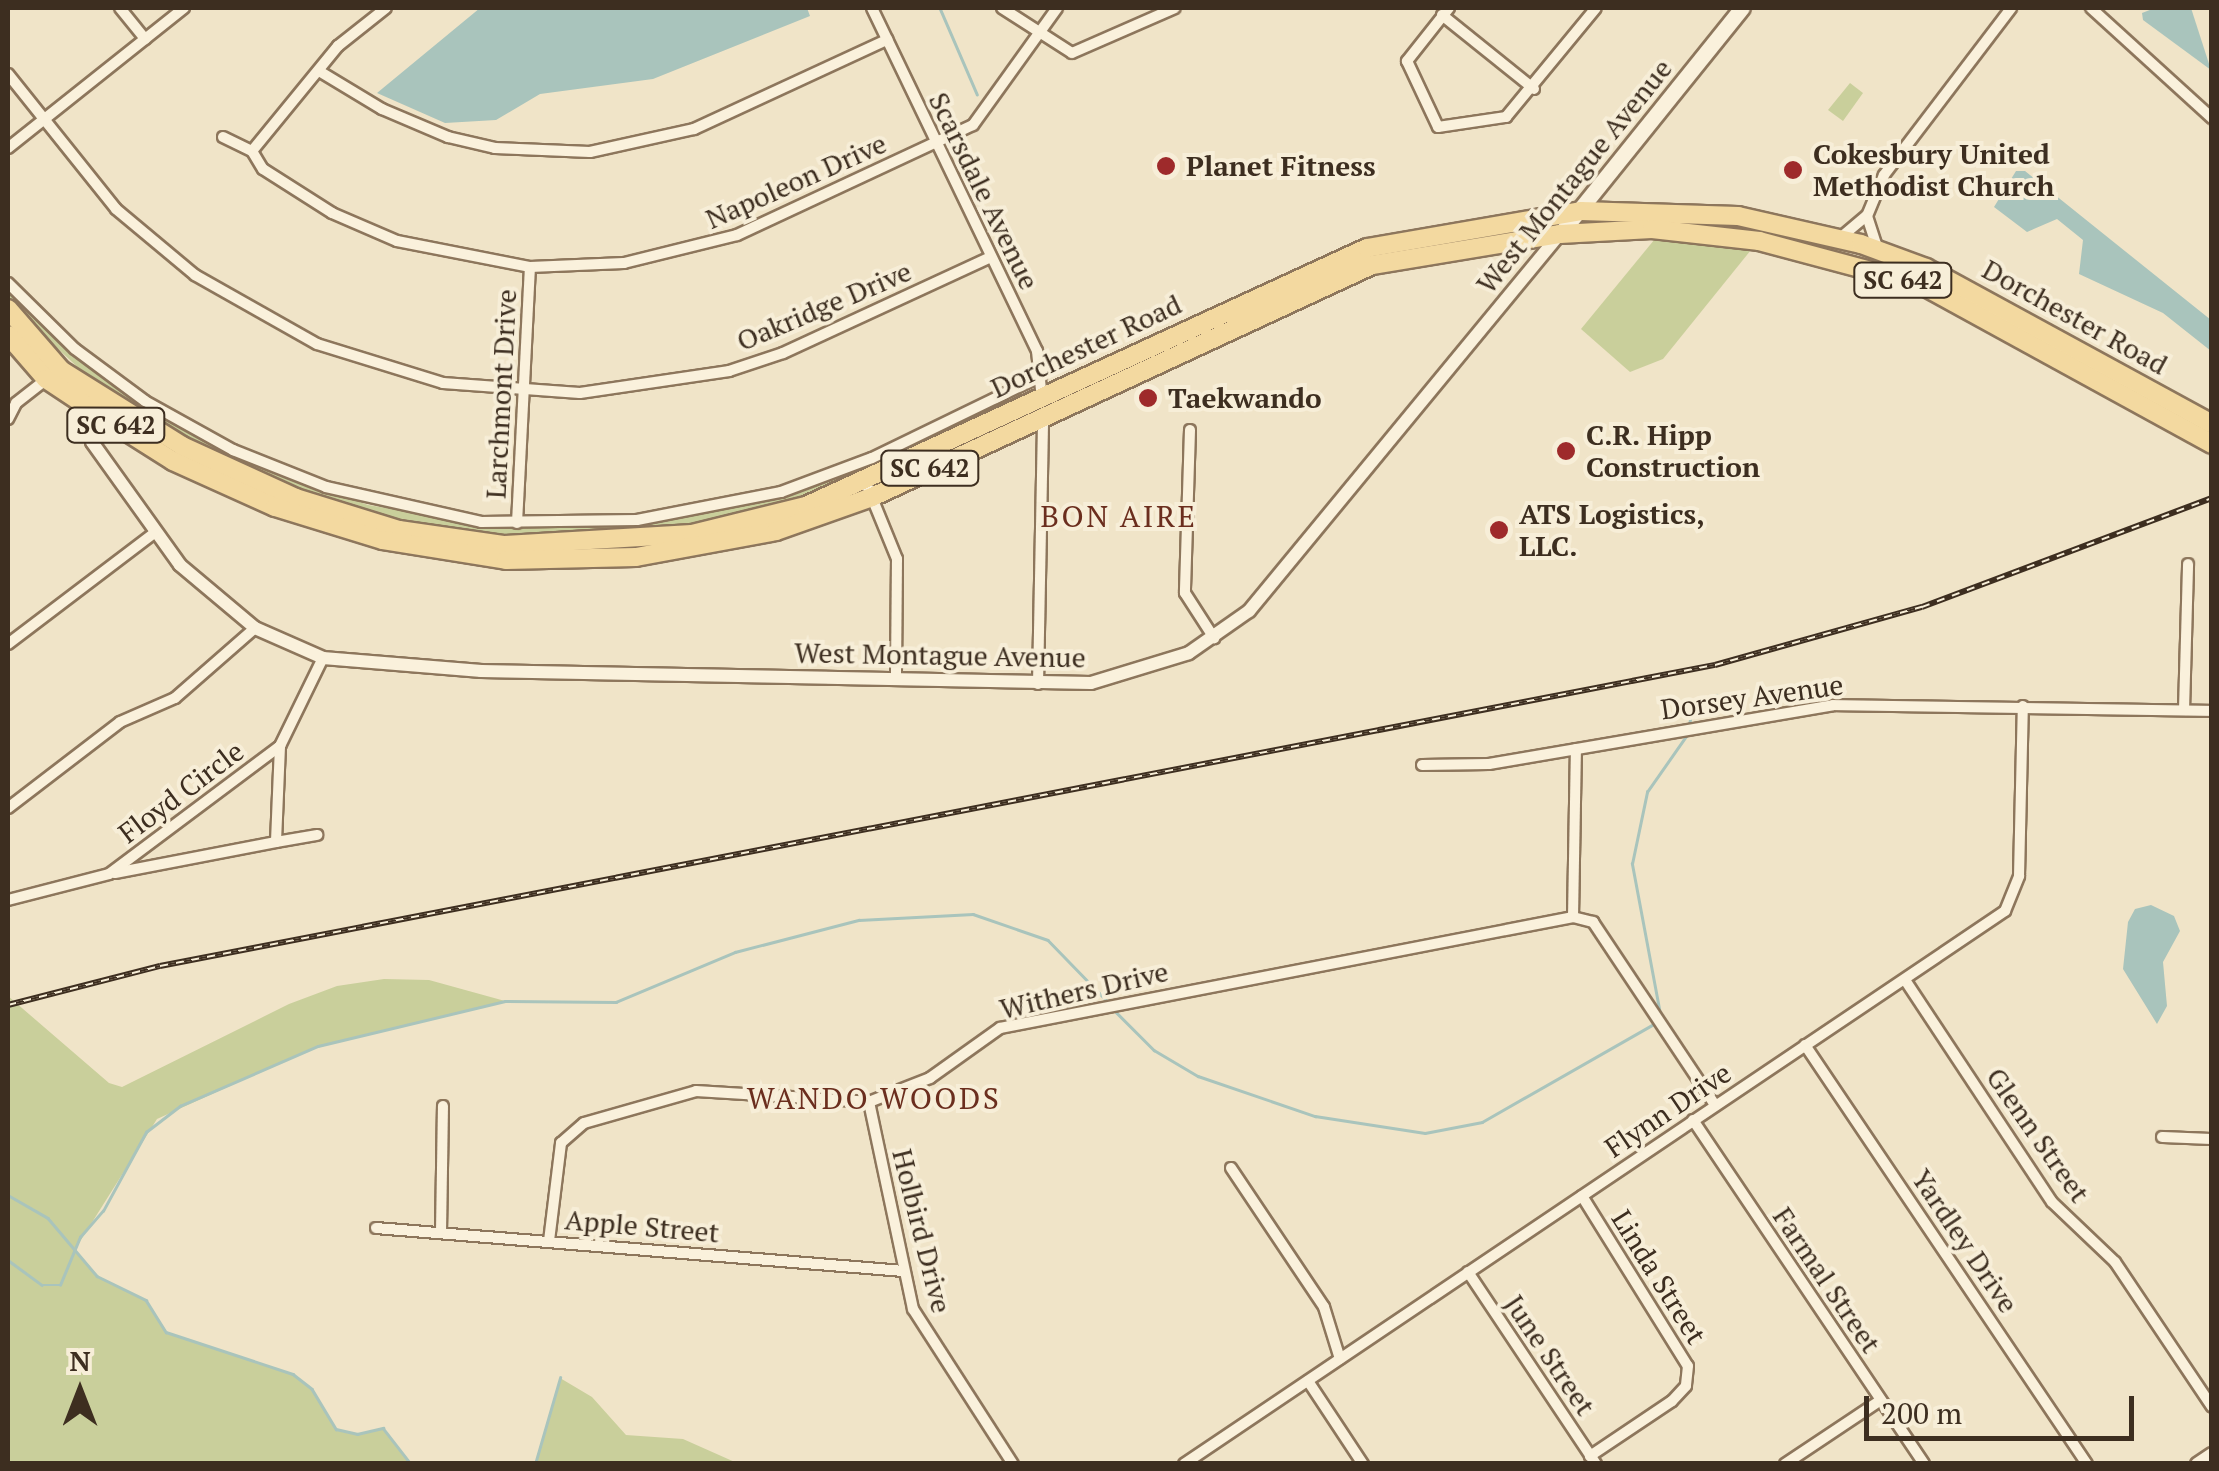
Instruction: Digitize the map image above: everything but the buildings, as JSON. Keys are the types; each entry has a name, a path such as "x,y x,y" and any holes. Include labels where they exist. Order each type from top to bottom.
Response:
{"main road":[{"name":"West Montague Avenue","path":"1560,234 1742,8"},
{"name":"Dorchester Road","path":"8,335 54,374 110,410 173,461 304,518 448,554 506,560 572,561 702,548 869,490 1368,248 1581,211 1738,216 1840,238 1882,252 1926,268 2212,424"},
{"name":"Dorchester Road","path":"1042,406 1372,265 1560,234 1652,229 1759,241 1920,284 2212,444"},
{"name":"Dorchester Road","path":"8,308 54,374"}],"street":[{"path":"120,8 144,39"},
{"path":"8,148 184,8"},
{"path":"252,151 338,46 386,8"},
{"name":"Scarsdale Avenue","path":"872,8 1037,351 1042,406 1038,684"},
{"path":"1002,8 1060,51 1087,52 1175,8"},
{"name":"Napoleon Drive","path":"223,137 252,151 263,169 304,196 396,241 530,267 624,263 737,236 973,125 992,107 1057,8"},
{"path":"1534,88 1445,11 1407,61 1438,127 1506,116 1534,88 1596,8"},
{"path":"1840,238 1867,216 1892,161 2011,8"},
{"path":"2091,8 2212,118"},
{"path":"318,71 382,109 448,137 495,148 590,152 694,130 887,40"},
{"name":"Oakridge Drive","path":"8,74 116,209 195,275 273,324 386,368 525,391 618,391 729,371 783,353 991,257"},
{"path":"1867,216 1882,252"},
{"name":"West Montague Avenue","path":"110,410 92,442 154,533 216,599 255,628 322,658 481,671 1038,684 1121,678 1214,638 1282,575 1560,234"},
{"name":"Larchmont Drive","path":"517,523 530,267"},
{"path":"8,283 75,348 145,401 233,450 382,504 517,523 637,520 781,492 872,458 1041,376"},
{"path":"8,419 12,403 54,374"},
{"path":"1190,430 1185,593 1214,638"},
{"path":"869,490 896,560 896,680"},
{"path":"8,644 154,533"},
{"path":"2184,710 2188,564"},
{"path":"8,808 120,722 175,698 255,628"},
{"name":"Floyd Circle","path":"276,842 280,746 322,658"},
{"name":"Dorsey Avenue","path":"1422,765 1490,764 1833,705 2212,711"},
{"name":"Flynn Drive","path":"1184,1464 2005,911 2014,896 2023,706"},
{"name":"Floyd Circle","path":"109,874 280,746"},
{"path":"1576,749 1573,917 1593,922 1715,1105"},
{"name":"Floyd Circle","path":"8,900 109,874 317,835"},
{"name":"Withers Drive","path":"549,1241 561,1143 584,1122 696,1091 869,1102 930,1078 1000,1028 1573,917"},
{"name":"Glenn Street","path":"1905,980 2052,1202 2115,1262 2212,1407"},
{"name":"Yardley Drive","path":"1805,1044 2087,1464"},
{"name":"Holbird Drive","path":"869,1102 903,1270 920,1324 1013,1464"},
{"path":"441,1232 443,1106"},
{"name":"Farmal Street","path":"1693,1120 1924,1464"},
{"path":"2162,1137 2212,1139"},
{"path":"1231,1168 1324,1307 1340,1359"},
{"name":"Linda Street","path":"1582,1196 1688,1366 1686,1386 1672,1401 1593,1460"},
{"name":"Apple Street","path":"376,1228 903,1270"},
{"name":"June Street","path":"1468,1272 1593,1460"},
{"path":"1308,1381 1363,1464"},
{"path":"1785,1464 1881,1400"},
{"path":"2197,1464 2212,1454"}],"green space":[{"path":"1850,83 1863,93 1843,121 1828,110"},
{"path":"1659,234 1755,245 1663,359 1630,372 1581,329"},
{"path":"8,291 109,381 229,455 368,505 509,528 663,522 767,501 1030,393 828,492 660,533 504,538 384,519 235,468 85,374 8,302"},
{"path":"384,979 429,980 505,1001 318,1046 157,1119 74,1251 97,1276 146,1300 167,1332 293,1374 312,1389 336,1429 357,1434 383,1428 411,1463 8,1463 8,996 109,1083 122,1087 289,1004 337,986"},
{"path":"560,1378 592,1397 626,1435 683,1439 737,1463 535,1463"}],"water":[{"path":"480,8 807,8 810,16 653,79 540,94 496,120 445,123 377,93"},
{"path":"2155,8 2191,8 2211,70 2143,20 2142,13"},
{"path":"2016,171 2025,171 2211,320 2211,351 2163,313 2079,274 2083,240 2057,219 2027,232 1994,207"},
{"path":"2151,905 2174,916 2180,931 2163,962 2167,1006 2157,1024 2123,969 2128,922 2135,909"}],"waterway":[{"path":"940,8 977,94"},
{"path":"1689,725 1692,709 1716,695"},
{"path":"1660,1014 1632,864 1647,792 1689,732"},
{"path":"8,1260 42,1285 60,1285 80,1237 103,1211 146,1132 180,1106 318,1046 505,1001 616,1002 735,952 859,920 973,914 1048,940 1108,1002"},
{"path":"1116,1012 1154,1050 1198,1076 1315,1116 1425,1133 1482,1122 1657,1022"},
{"path":"8,1195 48,1218 97,1276 146,1300 166,1332 293,1374 312,1389 336,1429 357,1434 383,1428 411,1464"},
{"path":"535,1464 560,1378"}],"railway":[{"path":"8,1005 160,966 1715,665 1922,607 2212,498"}],"place":[{"name":"Planet Fitness","path":"1166,166"},
{"name":"Cokesbury United Methodist Church","path":"1793,170"},
{"name":"Taekwando","path":"1148,398"},
{"name":"C.R. Hipp Construction","path":"1566,451"},
{"name":"ATS Logistics, LLC.","path":"1499,530"}],"district":[{"name":"BON AIRE","path":"1119,516"},
{"name":"WANDO WOODS","path":"874,1098"}]}
